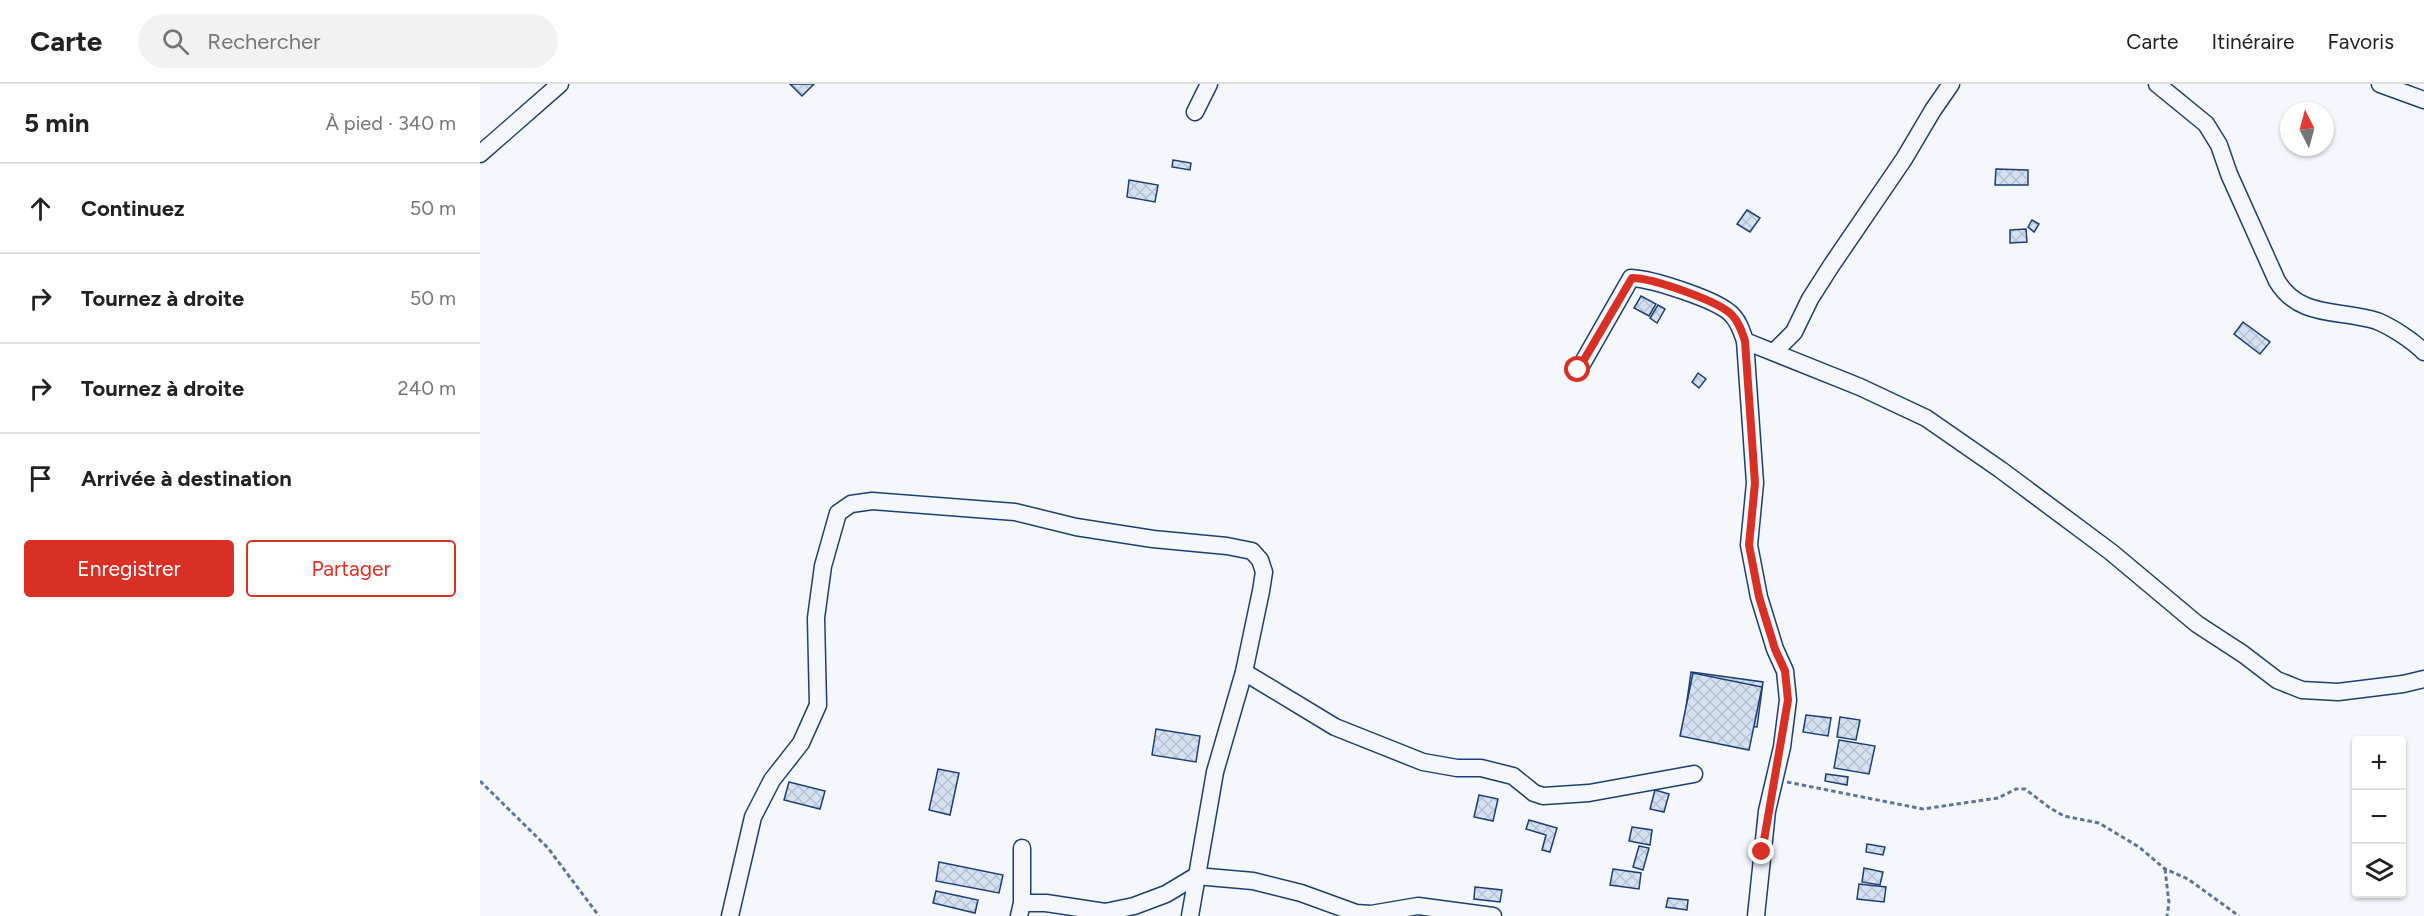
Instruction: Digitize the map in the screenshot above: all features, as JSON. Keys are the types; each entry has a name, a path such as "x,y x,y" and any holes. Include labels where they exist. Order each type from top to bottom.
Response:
{"street":[{"path":"480,154 560,84"},
{"path":"1195,112 1209,84"},
{"path":"1774,352 1794,332 1821,283 1951,84"},
{"path":"2157,84 2206,124 2219,145 2229,174 2285,295 2301,306 2329,313 2356,315 2380,322 2424,352"},
{"path":"2380,84 2424,100"},
{"path":"1578,370 1632,278 1684,291 1732,314 1745,341 1755,483 1749,545 1759,597 1775,649 1785,671 1788,700 1764,831 1756,916"},
{"path":"1745,341 1860,387 1926,418 2047,504 2111,552 2197,624 2243,654 2277,680 2302,690 2338,692 2403,684 2424,679"},
{"path":"730,916 753,817 772,780 801,742 818,705 816,618 823,566 838,513 851,504 872,501 1015,512 1076,527 1153,539 1227,546 1252,551 1260,560 1264,572 1244,672 1215,772 1190,916"},
{"path":"1244,672 1335,728 1424,762 1456,768 1481,768 1513,776 1534,793 1543,796 1588,793 1694,774"},
{"path":"1022,848 1020,909 1046,903 1105,912 1134,906 1167,894 1196,876 1253,881 1301,893 1356,913 1371,914 1418,906 1493,916"}],"path":[{"path":"1775,779 1923,809 1998,798 2016,789 2025,789 2064,816 2099,823 2139,847 2165,869 2188,879 2239,916"},
{"path":"480,781 548,848 599,916"},
{"path":"2165,869 2169,903 2167,916"}],"building":[{"path":"790,84 814,84 802,96"},
{"path":"1173,160 1191,163 1190,170 1172,167"},
{"path":"1996,169 2028,170 2028,185 1995,185"},
{"path":"1129,180 1158,185 1155,202 1127,197"},
{"path":"1747,210 1760,218 1750,232 1737,224"},
{"path":"2032,220 2039,224 2034,232 2028,227"},
{"path":"2026,229 2027,242 2010,243 2010,230"},
{"path":"1641,296 1656,304 1649,316 1634,308"},
{"path":"1658,305 1665,309 1657,323 1650,318"},
{"path":"2243,322 2270,342 2260,354 2234,334"},
{"path":"1698,373 1706,379 1699,388 1692,382"},
{"path":"1691,672 1763,682 1757,727 1748,726 1746,740 1722,737 1724,720 1685,715"},
{"path":"1693,673 1762,687 1749,750 1680,736"},
{"path":"1806,715 1831,718 1828,736 1803,732"},
{"path":"1840,717 1860,720 1856,740 1837,737"},
{"path":"1156,729 1200,736 1196,762 1152,755"},
{"path":"1839,740 1875,746 1869,774 1834,768"},
{"path":"938,769 959,773 950,815 929,810"},
{"path":"1826,774 1848,777 1847,785 1825,781"},
{"path":"789,782 825,791 820,809 784,800"},
{"path":"1655,790 1669,794 1664,812 1650,809"},
{"path":"1479,795 1498,799 1493,821 1474,817"},
{"path":"1529,820 1557,828 1550,852 1542,850 1546,835 1526,829"},
{"path":"1632,827 1652,830 1650,845 1629,841"},
{"path":"1867,844 1885,847 1883,855 1866,852"},
{"path":"1639,846 1649,848 1643,870 1633,867"},
{"path":"939,862 1003,875 999,893 936,881"},
{"path":"1864,868 1883,872 1880,885 1862,882"},
{"path":"1613,869 1641,873 1639,889 1610,885"},
{"path":"1859,884 1886,887 1884,902 1857,899"},
{"path":"1475,887 1502,890 1500,902 1474,899"},
{"path":"936,891 978,900 975,913 933,903"},
{"path":"1668,898 1688,900 1687,910 1666,907"}],"route":[{"path":"1578,370 1627,282 1632,278 1684,291 1714,304 1732,314 1740,327 1745,341 1755,483 1749,545 1759,597 1775,649 1785,671 1788,700 1782,747 1767,811 1762,852"}]}
